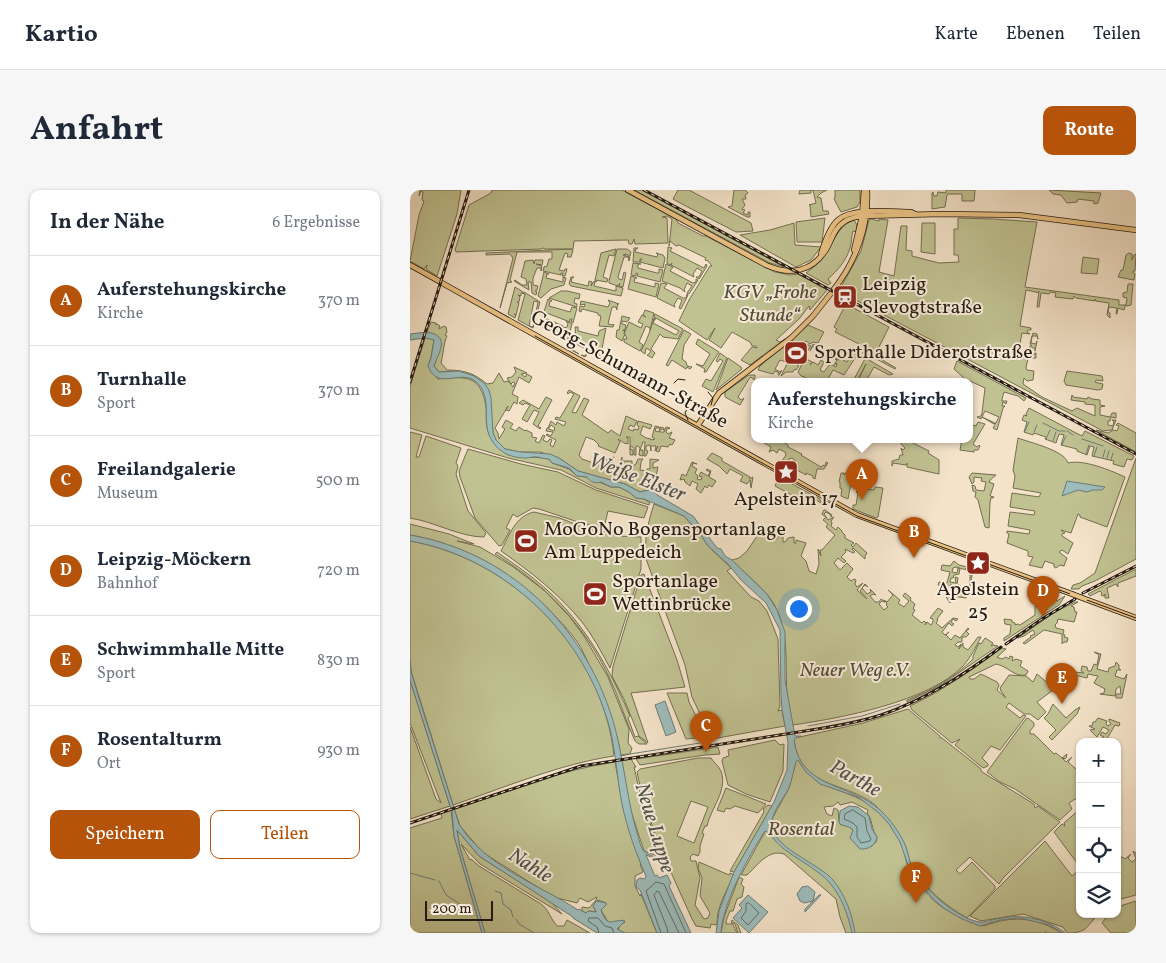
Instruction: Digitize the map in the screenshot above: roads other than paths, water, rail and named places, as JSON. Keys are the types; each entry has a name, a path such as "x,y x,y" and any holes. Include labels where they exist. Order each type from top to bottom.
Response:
{"main road":[{"path":"628,190 777,269 789,272 802,270 812,264 820,256 840,225 845,221 863,216"},
{"path":"832,290 846,269 853,253 863,216 864,190"},
{"path":"698,425 719,393 789,340 809,321 844,275 856,253 868,190"},
{"path":"820,256 836,221 848,215 863,216 911,212 915,214 1019,216 1136,230"},
{"name":"Georg-Schumann-Straße","path":"410,265 863,518 1136,618"}],"water":[{"path":"427,332 434,334 441,340 434,366 439,372 459,371 474,376 484,383 489,390 493,433 496,440 505,449 550,454 578,471 625,484 640,492 653,489 659,496 693,516 717,548 721,549 725,556 732,560 767,594 777,610 785,632 785,680 795,736 801,736 794,740 798,756 806,768 816,777 868,801 884,814 901,837 911,865 921,881 934,895 957,913 976,921 983,922 1009,917 1026,917 1043,921 1065,933 1049,925 1020,918 1000,920 980,926 962,919 945,909 934,900 914,875 908,865 900,842 889,824 879,813 858,797 820,784 806,772 798,760 789,788 774,813 773,831 786,847 833,880 842,892 848,905 855,933 852,933 841,900 826,879 781,847 765,831 731,894 721,933 716,933 719,911 734,872 774,802 787,770 788,742 782,710 780,630 766,603 708,546 684,516 644,499 636,498 619,487 611,487 601,482 593,482 587,477 577,476 569,468 552,463 549,459 537,457 519,458 502,452 494,444 488,432 485,397 480,386 474,380 467,378 439,378 433,374 428,366 434,340 425,338 410,340 410,334"},
{"path":"1067,481 1105,487 1102,490 1087,492 1078,490 1062,496"},
{"path":"410,535 448,545 484,560 516,581 545,606 570,635 591,667 607,702 618,740 631,810 642,847 645,852 660,860 646,855 655,876 657,875 659,878 667,875 671,883 669,886 691,933 657,933 640,890 636,887 637,880 640,878 645,879 646,876 632,841 624,813 610,729 598,695 582,662 561,633 537,606 509,583 478,564 445,550 410,541"},
{"path":"410,659 411,671 418,695 459,824 470,839 498,863 578,910 586,913 588,911 596,912 593,906 596,901 606,903 601,910 606,920 611,922 625,921 617,929 625,933 597,933 479,856 457,830 460,848 485,933 482,933 454,836 452,812 410,680"},
{"path":"665,701 676,732 666,736 655,705"},
{"path":"849,806 858,807 869,816 872,829 877,837 869,848 860,849 850,838 853,830 839,823 840,811"},
{"path":"808,886 815,892 813,901 804,903 800,901 797,894 802,887"},
{"path":"748,895 768,912 749,933 733,918 742,908 739,905"},
{"path":"821,895 805,912 805,909"}],"waterway":[{"path":"1025,431 1029,422"},
{"path":"1043,423 1059,431 1065,431"},
{"path":"1034,432 1037,425"},
{"path":"1046,439 1050,430"},
{"path":"1067,431 1073,435"},
{"path":"1053,441 1056,432"},
{"path":"1062,445 1066,436"},
{"path":"1082,439 1103,446"},
{"path":"1086,454 1089,445"},
{"path":"1094,456 1097,447"},
{"path":"1103,457 1105,450"},
{"path":"1107,458 1109,451"},
{"path":"1111,460 1113,453"},
{"path":"808,726 862,716 900,704"},
{"path":"630,754 700,743"},
{"path":"620,755 628,754"},
{"path":"410,873 435,880"},
{"path":"439,881 446,895 460,904"},
{"path":"495,891 501,893 503,904 511,910 513,917"},
{"path":"516,919 519,924 534,933"}],"tram line":[{"path":"535,336 857,516 1136,618"},
{"path":"674,383 678,379 685,380"},
{"path":"708,392 713,398 711,405"},
{"path":"688,407 685,413 688,420"}],"railway":[{"path":"410,382 469,190"},
{"path":"644,190 1136,454"},
{"path":"1083,593 1136,566"},
{"path":"1006,644 1075,599"},
{"path":"410,823 581,766 824,728 872,718 929,694 958,677 1001,647"}],"place":[{"name":"Leipzig Slevogtstraße","path":"845,297"},
{"name":"Sporthalle Diderotstraße","path":"796,353"},
{"name":"Apelstein 17","path":"786,472"},
{"name":"Auferstehungskirche","path":"862,500"},
{"name":"MoGoNo Bogensportanlage Am Luppedeich","path":"526,541"},
{"name":"Turnhalle","path":"914,558"},
{"name":"Apelstein 25","path":"978,563"},
{"name":"Sportanlage Wettinbrücke","path":"595,594"},
{"name":"Leipzig-Möckern","path":"1043,617"},
{"name":"Schwimmhalle Mitte","path":"1062,704"},
{"name":"Freilandgalerie","path":"706,752"},
{"name":"Rosentalturm","path":"916,903"}],"park label":[{"name":"KGV „Frohe Stunde“","path":"770,304"},
{"name":"Neuer Weg e.V.","path":"855,671"},
{"name":"Rosental","path":"801,830"}],"water label":[{"name":"Weiße Elster","path":"637,478"},
{"name":"Parthe","path":"855,779"},
{"name":"Neue Luppe","path":"654,828"},
{"name":"Nahle","path":"530,866"}]}
